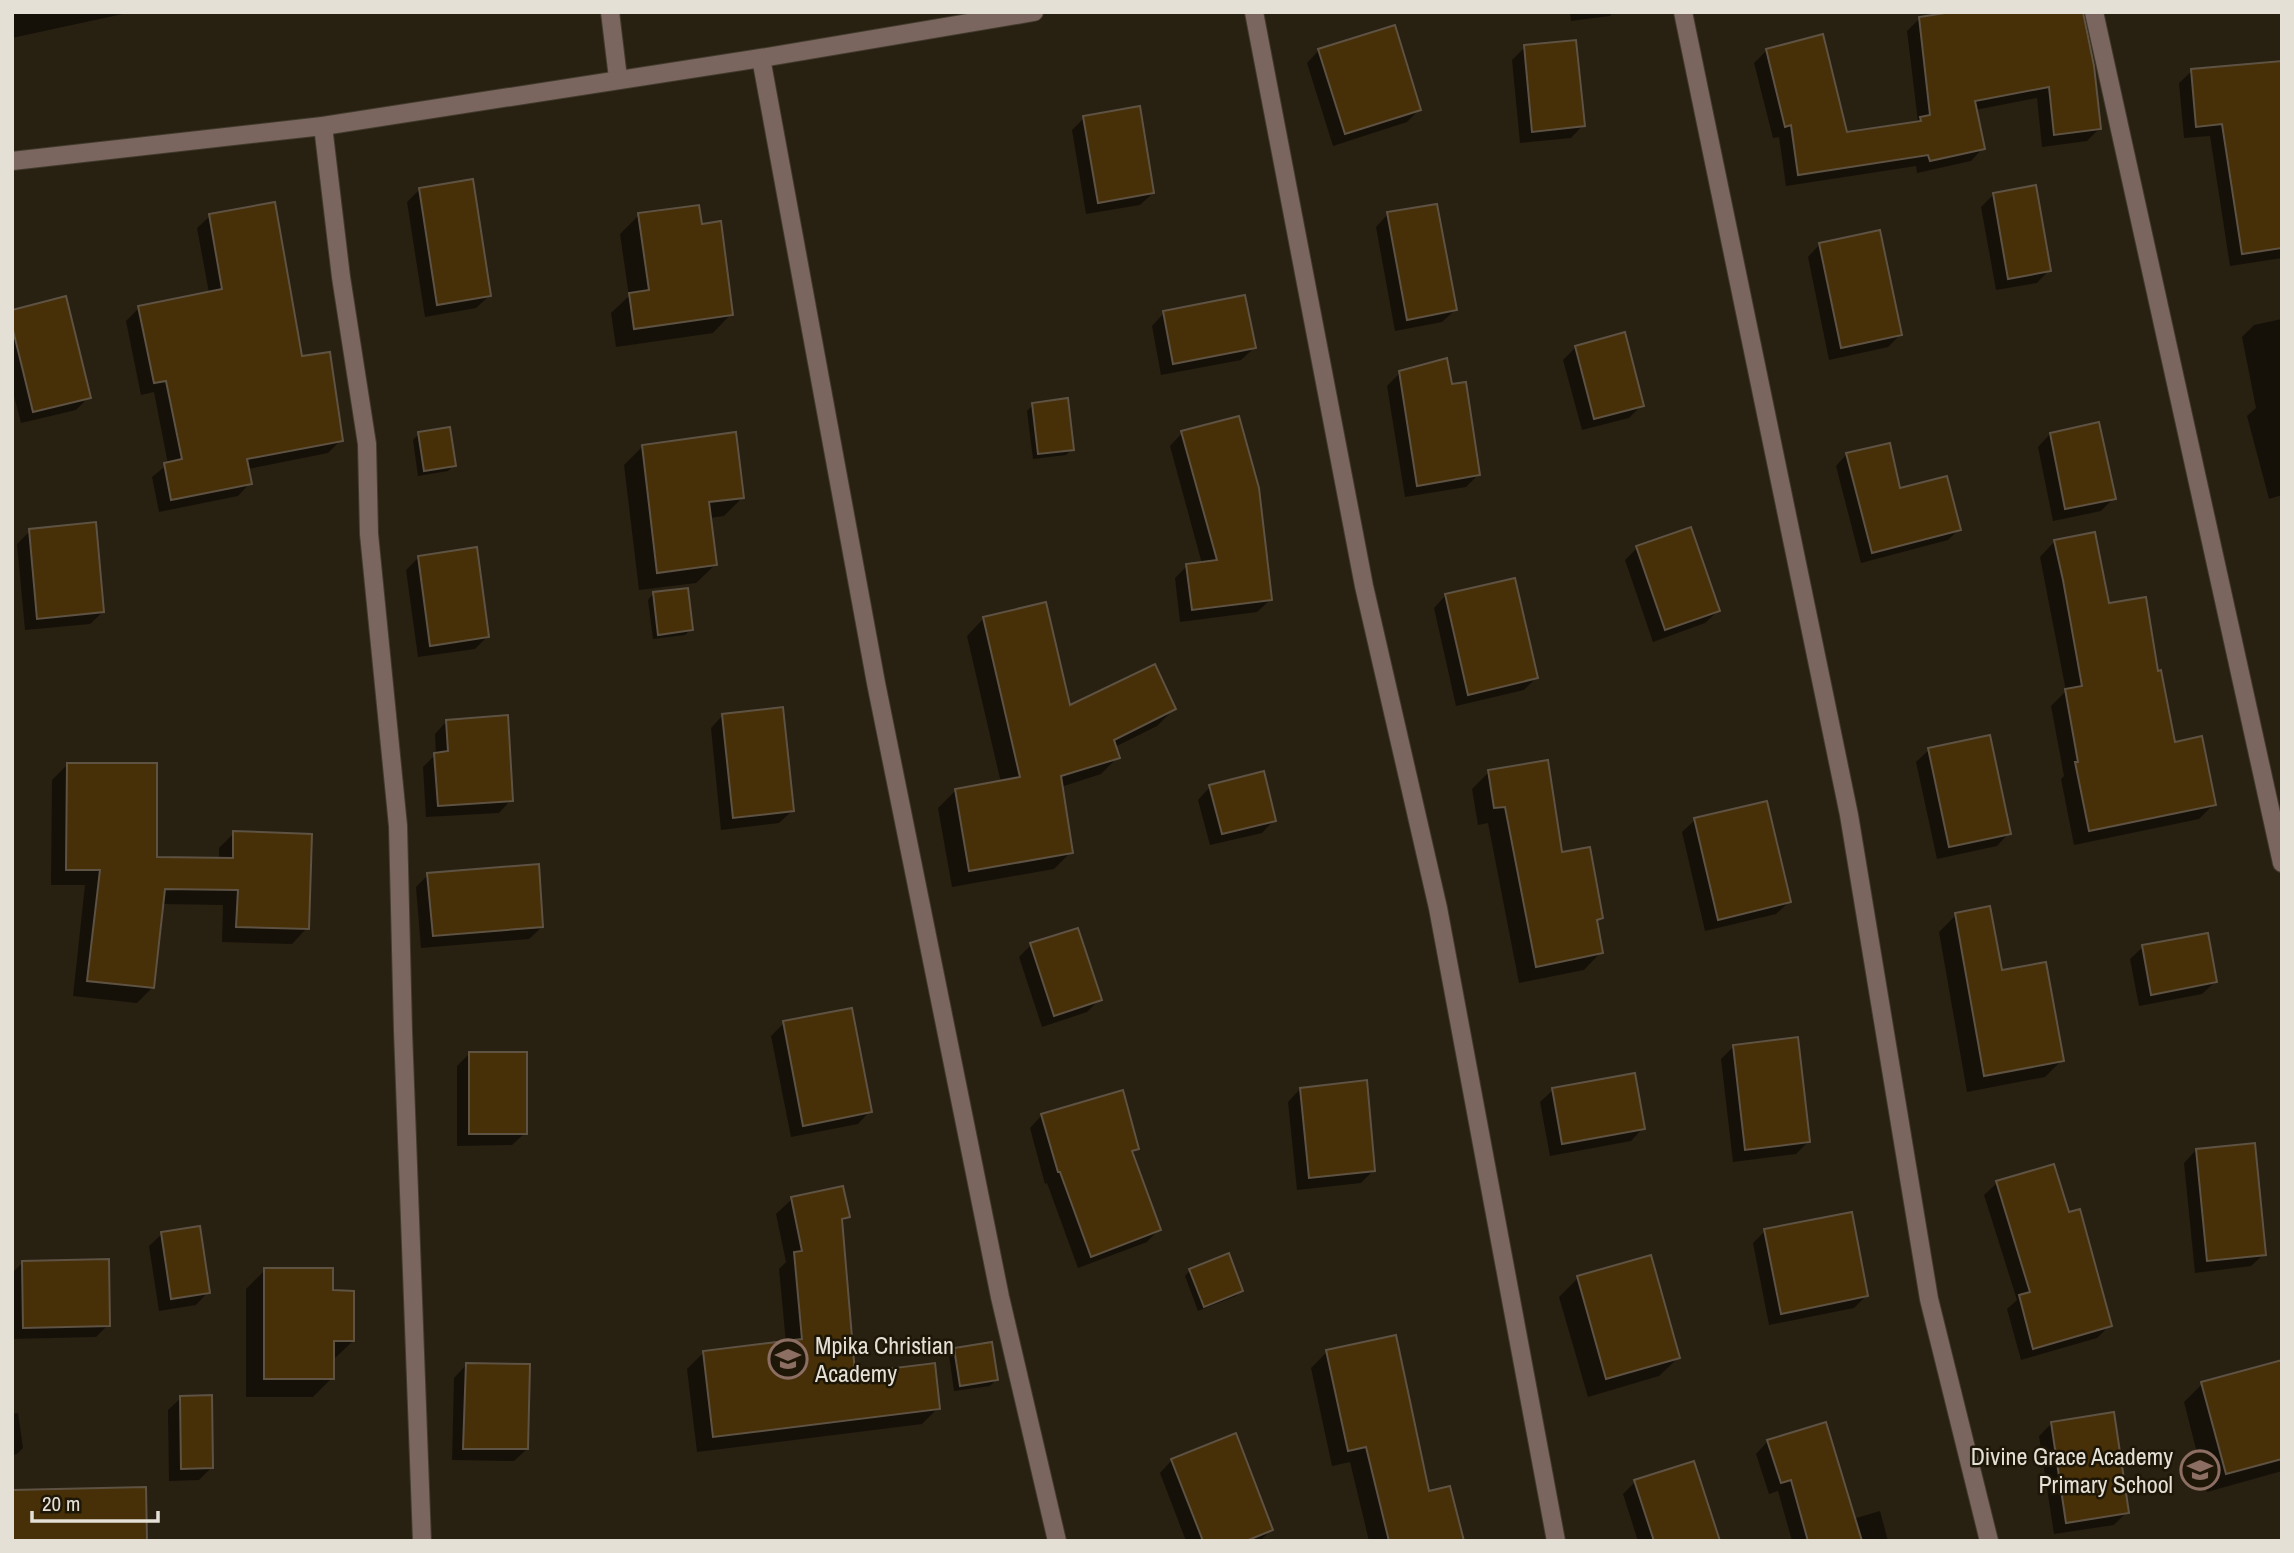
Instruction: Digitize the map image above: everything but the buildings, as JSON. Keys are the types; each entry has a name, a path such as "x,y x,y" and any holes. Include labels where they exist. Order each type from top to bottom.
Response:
{"street":[{"path":"610,12 618,78"},
{"path":"12,161 323,126 618,78 761,58 1034,12"},
{"path":"1254,12 1364,586 1438,908 1556,1541"},
{"path":"1683,12 1849,815 1928,1299 1989,1541"},
{"path":"2094,12 2282,863"},
{"path":"761,58 876,683 1000,1297 1058,1541"},
{"path":"323,126 341,277 367,444 369,534 398,826 422,1541"}],"place":[{"name":"Mpika Christian Academy","path":"788,1359"},
{"name":"Divine Grace Academy Primary School","path":"2200,1470"}]}
